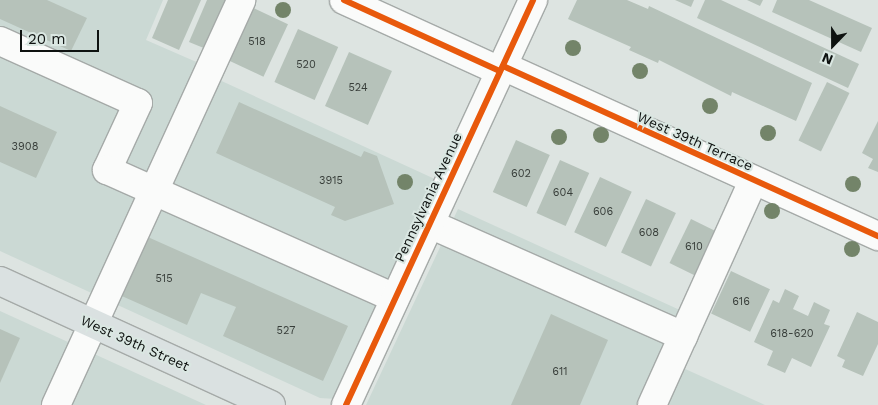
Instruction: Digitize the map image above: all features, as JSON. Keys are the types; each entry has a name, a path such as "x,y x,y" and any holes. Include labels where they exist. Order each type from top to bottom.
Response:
{"main road":[{"name":"West 39th Street","path":"0,281 271,405"}],"street":[{"path":"56,405 241,0"},
{"name":"West 39th Terrace","path":"344,0 878,236"},
{"name":"Pennsylvania Avenue","path":"346,405 533,0"},
{"path":"0,41 138,103 107,170 395,298"},
{"path":"652,405 753,181"},
{"path":"430,224 683,336"}],"shaded area":[{"path":"0,0 163,0 146,40 217,71 215,78 437,180 336,399 320,398 0,251"},
{"path":"458,209 704,321 683,368 765,405 366,405"},
{"path":"0,311 206,405 0,405"}],"building":[{"path":"0,0 47,0 87,18 71,51 0,19"},
{"path":"168,0 201,0 179,50 152,38"},
{"path":"207,0 233,0 211,51 189,42"},
{"path":"577,0 627,0 648,9 649,6 812,83 796,121 732,92 731,96 659,60 658,63 629,50 631,47 568,19"},
{"path":"675,0 694,0 691,7"},
{"path":"705,0 721,0 859,64 848,88 697,18"},
{"path":"747,0 763,0 760,6"},
{"path":"777,0 809,0 872,28 861,52 772,12"},
{"path":"249,6 288,24 263,77 224,59"},
{"path":"298,29 338,47 315,100 274,82"},
{"path":"349,52 392,71 368,125 325,106"},
{"path":"827,82 849,93 821,151 799,140"},
{"path":"239,102 361,157 364,151 377,156 394,204 345,221 331,215 335,207 216,153"},
{"path":"0,106 57,132 36,178 0,162"},
{"path":"878,121 878,172 868,168 873,159 862,153"},
{"path":"516,140 550,155 527,207 493,192"},
{"path":"560,160 589,173 566,226 536,213"},
{"path":"600,177 632,192 606,247 574,232"},
{"path":"646,199 676,213 651,266 621,252"},
{"path":"691,219 718,232 696,276 670,263"},
{"path":"141,234 348,326 323,381 223,336 236,307 201,293 187,325 115,293"},
{"path":"731,271 770,289 750,332 711,314"},
{"path":"785,289 799,296 793,309 808,316 814,302 830,310 824,324 830,326 811,367 792,358 785,373 767,365 773,351 754,342 773,300 779,303"},
{"path":"857,312 878,322 878,344 863,376 842,367 845,360 837,356"},
{"path":"551,314 608,340 580,405 511,405"},
{"path":"0,329 20,338 0,383"}],"cycle path":[{"path":"344,0 500,71"},
{"path":"346,405 533,0"},
{"path":"503,66 878,236"}]}
